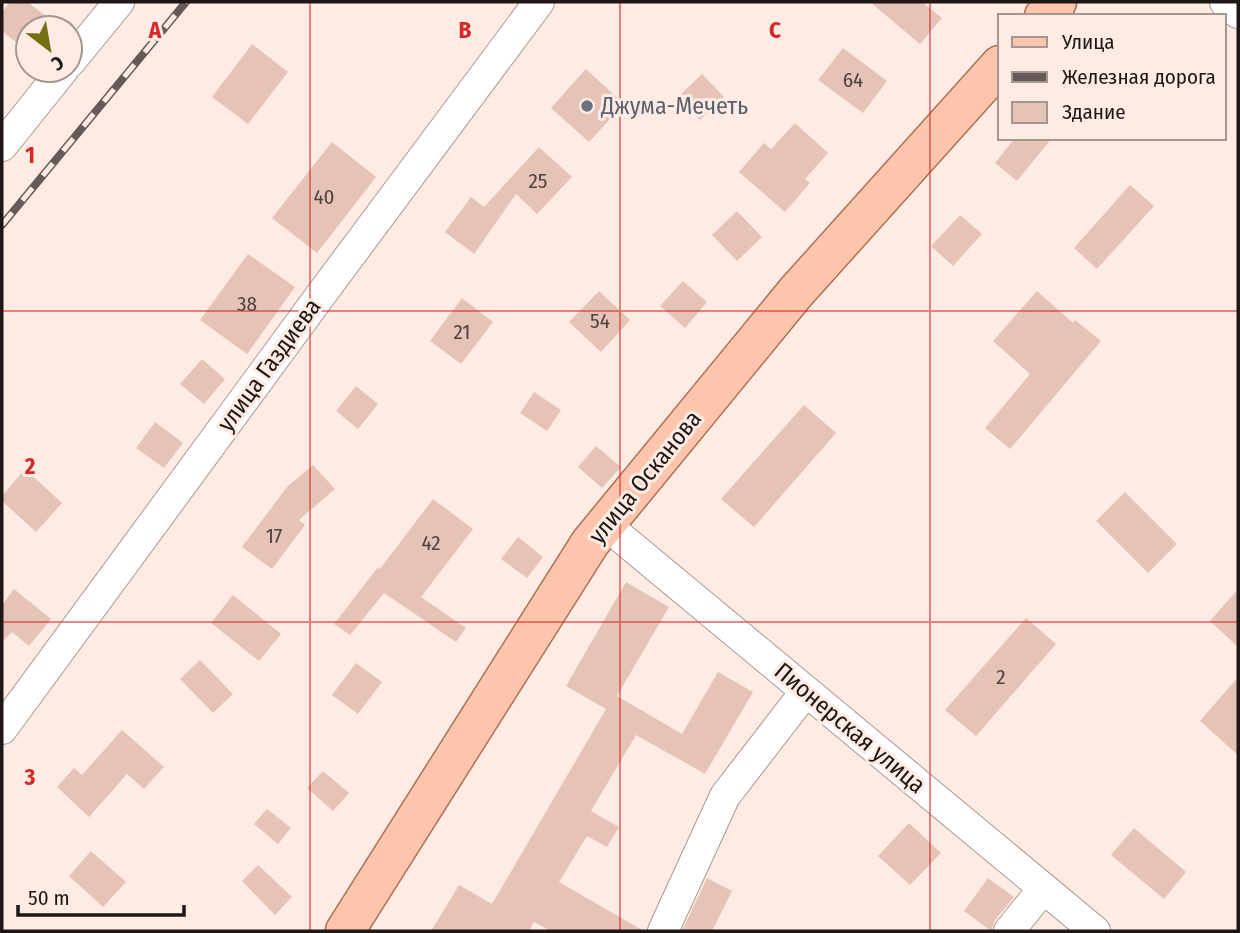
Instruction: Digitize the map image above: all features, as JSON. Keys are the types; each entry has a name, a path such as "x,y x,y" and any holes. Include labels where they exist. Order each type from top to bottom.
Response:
{"main road":[{"name":"улица Осканова","path":"345,931 590,543 796,292 998,67"}],"street":[{"path":"84,45 119,2"},
{"name":"улица Газдиева","path":"2,729 539,2"},
{"path":"1225,2 1238,13"},
{"path":"2,146 52,84"},
{"name":"Пионерская улица","path":"606,524 1095,931"},
{"path":"663,931 725,796 806,691"},
{"path":"1009,931 1043,889"}],"building":[{"path":"10,2 28,2 43,14 14,14 14,41 2,31 2,12"},
{"path":"870,2 922,2 942,18 920,44"},
{"path":"252,44 288,72 248,124 212,97"},
{"path":"843,48 887,81 863,113 818,80"},
{"name":"Джума-Мечеть","path":"586,69 624,104 589,142 551,108"},
{"path":"702,74 724,97 700,120 678,97"},
{"path":"795,123 828,153 805,179 810,183 785,212 739,172 764,143 771,149"},
{"path":"1013,140 1050,140 1017,181 995,163"},
{"path":"332,142 376,177 317,253 272,218"},
{"path":"539,147 572,177 537,214 516,194 474,254 445,232 471,197 484,207"},
{"path":"1130,185 1154,206 1097,269 1074,248"},
{"path":"737,211 762,237 737,261 712,235"},
{"path":"960,215 982,234 953,266 931,246"},
{"path":"248,254 295,287 247,354 200,320"},
{"path":"683,281 707,302 685,328 660,306"},
{"path":"599,291 630,320 601,352 569,322"},
{"path":"1037,291 1073,323 1075,320 1101,341 1010,449 985,428 1030,374 993,341"},
{"path":"462,298 493,322 461,364 430,341"},
{"path":"202,359 225,379 204,404 180,384"},
{"path":"356,386 378,404 358,429 336,411"},
{"path":"534,392 561,410 547,431 520,413"},
{"path":"804,405 836,433 754,527 721,499"},
{"path":"155,422 183,443 164,468 136,448"},
{"path":"596,446 621,467 602,488 578,467"},
{"path":"313,465 335,489 299,520 305,525 272,569 242,547 287,487"},
{"path":"25,469 62,503 36,532 2,501 2,496"},
{"path":"1125,492 1177,544 1148,573 1096,521"},
{"path":"433,499 473,529 421,597 466,628 456,642 384,593 350,635 334,624 378,567 380,569"},
{"path":"518,537 543,557 527,578 501,559"},
{"path":"626,582 669,607 617,696 682,734 718,672 753,692 705,774 636,735 591,811 619,827 607,847 587,836 559,882 644,931 551,931 534,922 529,931 431,931 459,885 492,904 606,709 566,686"},
{"path":"14,589 51,619 29,646 12,632 2,642 2,605"},
{"path":"1238,589 1238,647 1210,621"},
{"path":"233,595 281,634 259,661 211,623"},
{"path":"1026,618 1056,644 976,736 945,710"},
{"path":"200,660 233,694 213,713 180,679"},
{"path":"356,663 382,682 358,714 332,695"},
{"path":"1238,677 1238,755 1200,721"},
{"path":"122,730 164,767 144,789 127,774 89,817 57,787 74,768 82,775"},
{"path":"323,771 349,793 333,811 307,788"},
{"path":"267,809 291,828 278,844 254,824"},
{"path":"909,823 941,853 910,885 878,856"},
{"path":"1134,828 1186,872 1164,899 1111,855"},
{"path":"91,851 126,882 103,907 69,876"},
{"path":"258,865 292,897 275,915 242,881"},
{"path":"707,878 732,891 712,931 682,931"},
{"path":"988,878 1014,897 995,920 991,931 964,911"}],"railway":[{"path":"2,225 186,2"}],"place":[{"name":"Джума-Мечеть","path":"587,106"}]}
